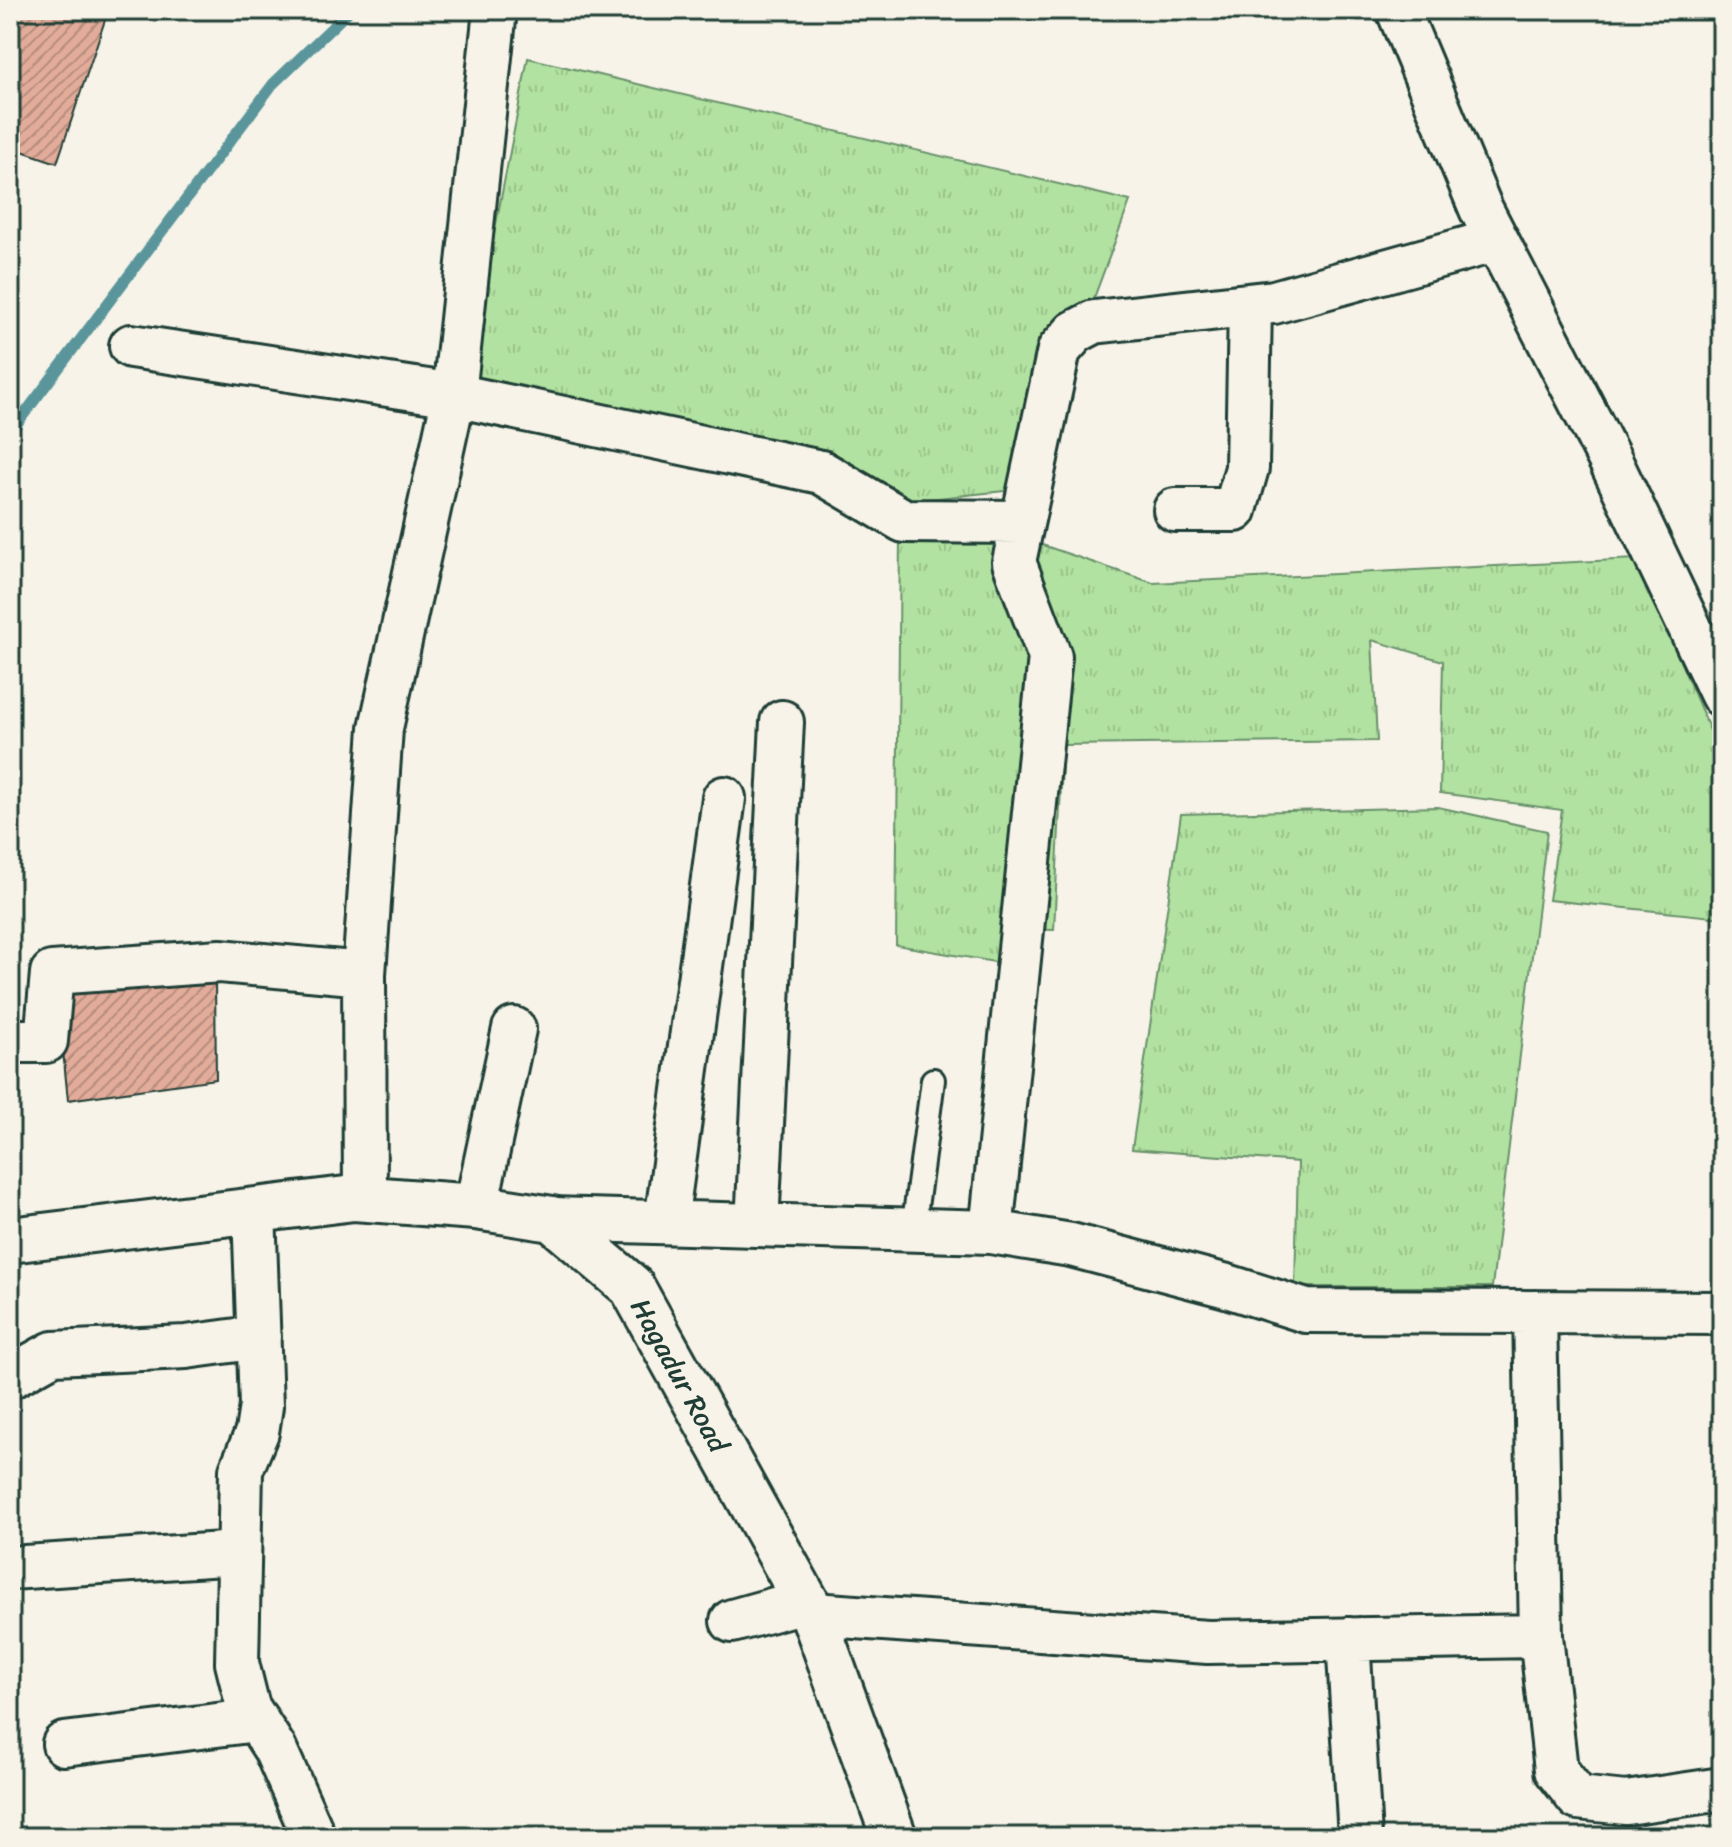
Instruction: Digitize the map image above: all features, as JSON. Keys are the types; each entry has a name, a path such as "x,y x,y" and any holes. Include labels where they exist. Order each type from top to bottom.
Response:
{"street":[{"path":"365,1198 364,974 381,728 454,395 495,10"},
{"path":"1398,10 1497,240 1611,462 1722,695"},
{"path":"991,1232 1050,657 1014,562 1059,350 1075,332 1094,322 1274,302 1497,240"},
{"path":"1175,510 1235,510 1247,468 1250,305"},
{"path":"131,346 454,395 821,472 904,521 1022,522"},
{"path":"757,1225 782,722"},
{"path":"666,1222 724,798"},
{"path":"10,1041 46,1041 52,973 220,961 364,974"},
{"path":"476,1207 514,1029"},
{"path":"10,1240 365,1198 476,1207 552,1219 991,1232 1071,1245 1227,1286 1306,1311 1722,1313"},
{"path":"254,1210 261,1406 257,1432 241,1470 237,1663 248,1707 275,1749 314,1837"},
{"name":"Hagadur Road","path":"552,1219 632,1287 808,1607 894,1837"},
{"path":"1535,1312 1541,1636 1556,1770 1578,1798 1626,1803 1722,1789"},
{"path":"10,1377 53,1353 186,1347 259,1337"},
{"path":"10,1568 239,1553"},
{"path":"732,1621 808,1607 1208,1642 1541,1636"},
{"path":"1348,1639 1360,1837"},
{"path":"64,1744 257,1720"}],"lane":[{"path":"913,1230 933,1080"}],"green space":[{"path":"528,58 1130,201 1023,489 844,508 686,431 466,380"},
{"path":"900,537 1022,538 1153,583 1636,559 1722,758 1722,918 1549,900 1562,810 1440,793 1443,661 1372,640 1377,741 1063,745 1054,930 1013,929 1012,965 896,945"},
{"path":"1438,807 1547,831 1492,1287 1295,1287 1298,1162 1132,1149 1181,814"}],"building":[{"path":"10,10 108,11 57,163 10,147"},
{"path":"215,979 216,1079 68,1100 57,992"}],"waterway":[{"path":"10,433 273,84 350,10"}]}
